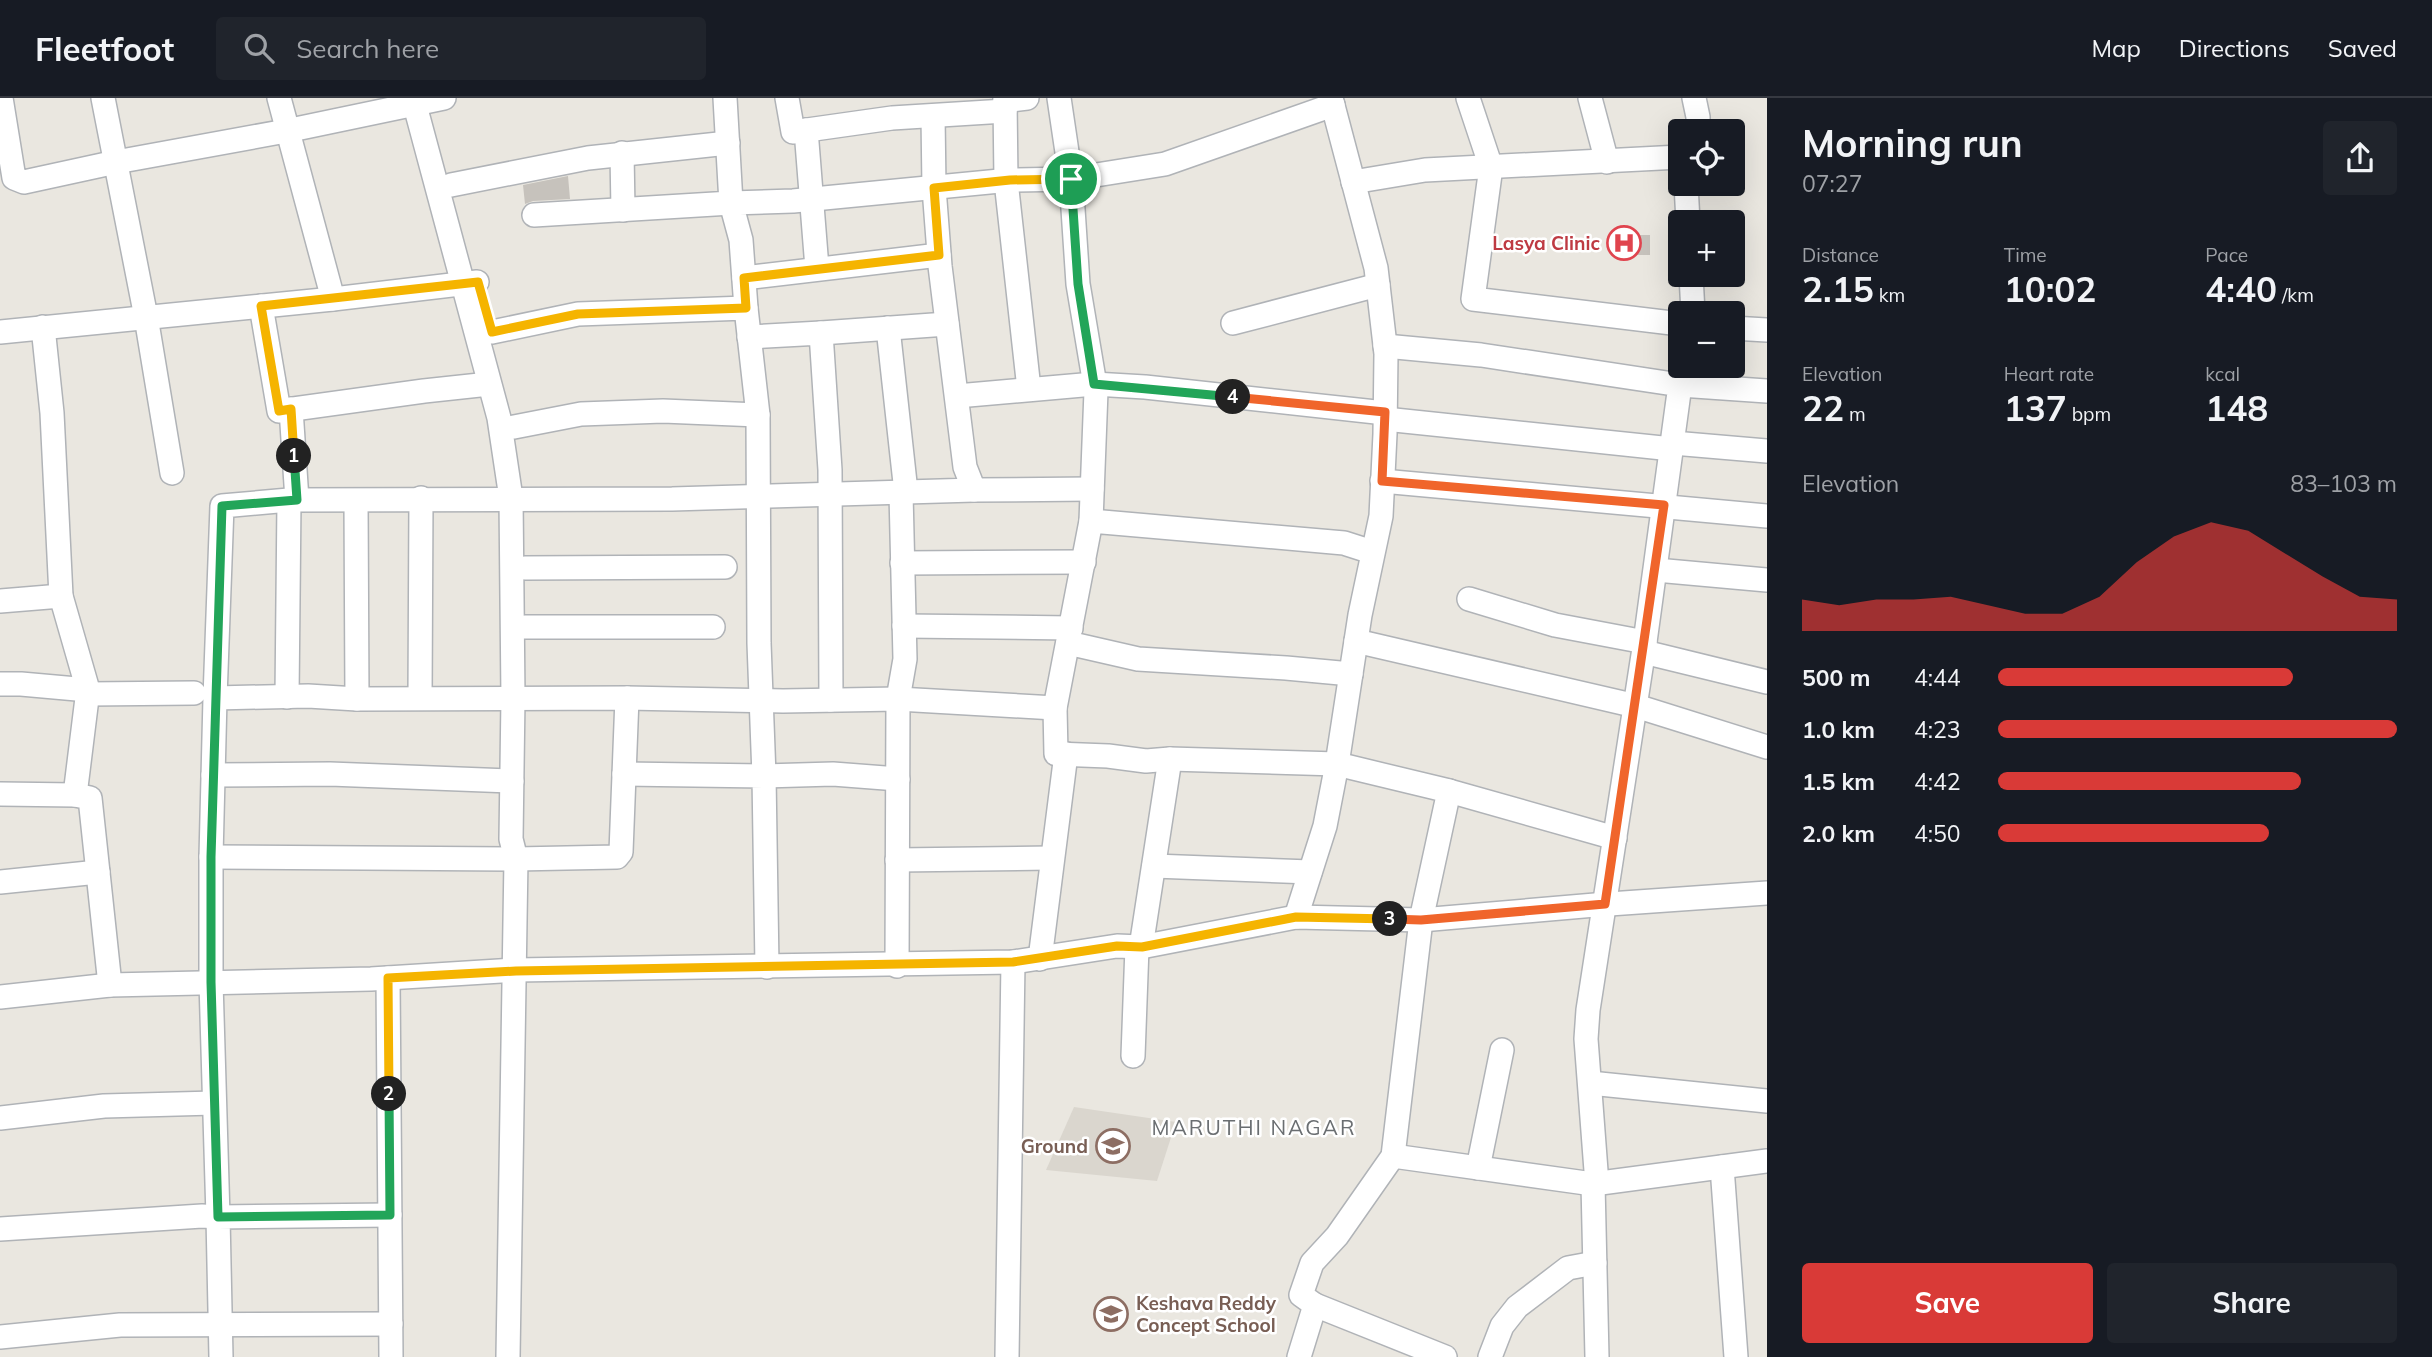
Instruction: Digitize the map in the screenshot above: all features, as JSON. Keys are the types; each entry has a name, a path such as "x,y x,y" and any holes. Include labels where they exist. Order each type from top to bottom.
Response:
{"street":[{"path":"1,98 15,178 24,182 286,131 425,100"},
{"path":"103,98 146,317 172,473"},
{"path":"279,98 333,299"},
{"path":"725,98 731,204 741,240 758,415 767,967"},
{"path":"787,98 793,132 906,108 933,116 1011,102 1006,181 1030,389"},
{"path":"1059,98 1071,179 1078,284 1094,384 1091,521 1055,708 1056,754 1146,761 1170,759 1337,764 1449,791 1615,838"},
{"path":"1468,98 1491,167 1473,299 1668,323"},
{"path":"1590,98 1607,162"},
{"path":"1698,99 1698,119"},
{"path":"425,100 451,185 489,384 518,499 522,838 516,855"},
{"path":"425,100 471,282 492,332 514,427 525,568 524,627 512,781 511,839 516,855 516,971 508,1357"},
{"path":"534,215 812,200 1006,181 1071,179 1166,164 1332,101 1376,268 1385,346 1381,516 1372,552 1325,826 1296,917"},
{"path":"933,116 934,188 939,255 965,467 974,490"},
{"path":"806,130 817,268"},
{"path":"451,185 622,153 727,143"},
{"path":"622,153 624,210"},
{"path":"1353,182 1424,170 1668,158"},
{"path":"744,278 939,255"},
{"path":"0,332 333,299 471,282"},
{"path":"1233,323 1378,285"},
{"path":"261,306 279,411 489,384"},
{"path":"492,332 578,314 746,308"},
{"path":"749,337 947,324"},
{"path":"43,327 54,437 61,596 88,692 75,795"},
{"path":"888,328 904,492 902,563 905,659 898,699 897,966"},
{"path":"1745,329 1767,330"},
{"path":"821,333 830,494 831,700"},
{"path":"1385,346 1668,374"},
{"path":"1597,1357 1595,1184 1586,1026 1636,706 1682,378"},
{"path":"1698,378 1767,391"},
{"path":"957,396 1094,384 1145,387 1385,416 1672,446 1767,451"},
{"path":"287,696 293,500 291,409"},
{"path":"514,427 581,414 663,411 758,415"},
{"path":"1382,481 1767,516"},
{"path":"221,1357 211,982 213,775 204,696 222,506 293,500 759,496 1092,489"},
{"path":"420,698 421,498"},
{"path":"356,501 357,699"},
{"path":"1091,521 1344,543 1372,552"},
{"path":"902,563 1084,562"},
{"path":"525,568 725,567"},
{"path":"1656,570 1767,580"},
{"path":"0,601 61,596"},
{"path":"1469,599 1767,682"},
{"path":"904,626 1070,636 1138,659 1351,674"},
{"path":"524,627 713,627"},
{"path":"1356,641 1636,706 1767,747"},
{"path":"0,684 88,692 204,696 357,699 898,699 1055,708"},
{"path":"211,857 617,857 621,852 627,698"},
{"path":"1040,958 1066,754"},
{"path":"1133,1056 1139,947 1170,759"},
{"path":"213,775 330,774 512,781"},
{"path":"624,774 833,774 898,779"},
{"path":"1445,1357 1315,1305 1301,1295 1312,1263 1337,1236 1393,1156 1421,920 1449,791"},
{"path":"0,794 75,795 90,798 110,985"},
{"path":"897,860 1051,858"},
{"path":"1154,866 1310,872"},
{"path":"0,882 98,872"},
{"path":"0,997 110,985 388,978 516,971 1013,962 1117,946 1139,947 1296,917 1421,920 1767,893"},
{"path":"1007,1357 1013,962"},
{"path":"388,978 391,1357"},
{"path":"1478,1168 1502,1050"},
{"path":"1590,1083 1767,1101"},
{"path":"0,1118 104,1106 214,1103"},
{"path":"1393,1156 1595,1184 1767,1161"},
{"path":"1722,1167 1736,1357"},
{"path":"0,1229 202,1216 390,1215"},
{"path":"1490,1357 1502,1326 1517,1307 1568,1268 1595,1263"},
{"path":"1299,1357 1315,1305"},
{"path":"0,1337 113,1326 391,1324"}],"shaded area":[{"name":"Ground","path":"1074,1107 1176,1122 1157,1181 1046,1170"}],"building":[{"path":"568,176 570,199 525,204 523,185"},
{"path":"1614,235 1650,235 1650,255 1614,255"}],"place":[{"name":"Lasya Clinic","path":"1624,243"},
{"name":"Ground","path":"1113,1146"},
{"name":"Keshava Reddy Concept School","path":"1111,1314"}],"district":[{"name":"MARUTHI NAGAR","path":"1254,1128"}],"route":[{"path":"1071,179 1078,284 1094,384 1385,412 1382,481 1664,505 1605,904 1421,920 1296,917 1142,947 1117,946 1013,962 516,971 388,978 390,1215 218,1217 211,982 211,857 222,506 297,500 291,409 279,411 261,306 478,282 492,332 578,314 746,308 744,278 939,255 934,188 1010,180 1071,179"}]}
